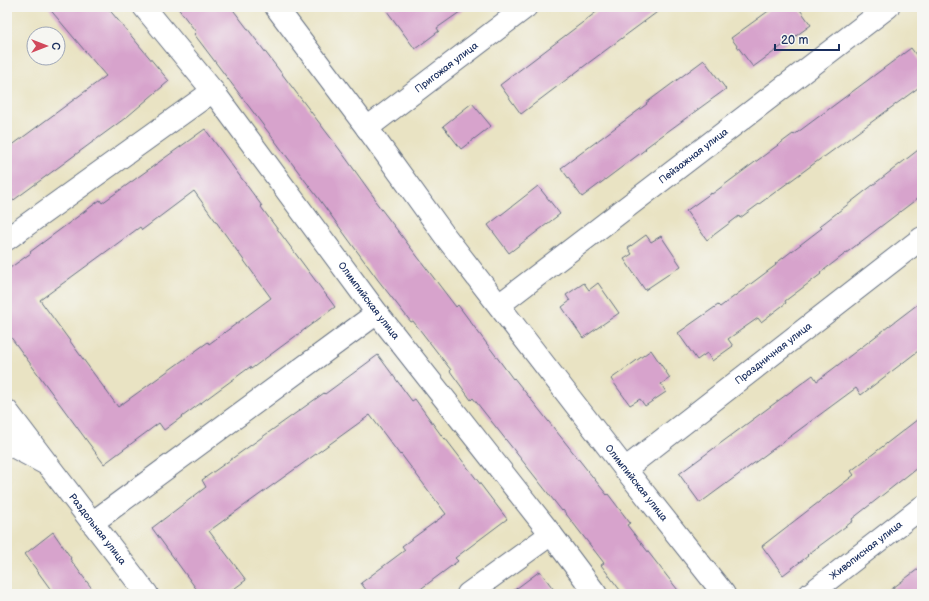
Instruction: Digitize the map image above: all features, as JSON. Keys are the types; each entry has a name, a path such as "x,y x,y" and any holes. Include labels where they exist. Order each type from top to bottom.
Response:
{"street":[{"name":"Олимпийская улица","path":"144,7 213,91 377,313 551,534 596,594"},
{"name":"Олимпийская улица","path":"276,7 367,128 445,236 625,469 724,594"},
{"name":"Пригожая улица","path":"367,128 526,7"},
{"name":"Пейзажная улица","path":"499,305 888,7"},
{"path":"7,239 213,91"},
{"name":"Праздничная улица","path":"625,469 922,238"},
{"path":"92,523 377,313"},
{"name":"Раздольная улица","path":"7,411 147,594"},
{"name":"Раздольная улица","path":"7,443 48,465"},
{"name":"Живописная улица","path":"810,594 922,507"},
{"path":"468,594 551,534"}],"building":[{"path":"48,7 107,7 169,81 128,116 7,205 7,149 106,76 66,28 66,26 64,26"},
{"path":"177,7 231,7 340,150 376,200 375,201 456,307 458,305 513,379 514,378 607,495 608,494 630,523 627,525 681,594 623,594 601,565 604,563 563,510 562,511 473,398 471,400 450,371 451,370 413,321 411,322 378,280 319,199 194,34 196,32"},
{"path":"384,7 467,7 437,28 439,31 415,49"},
{"path":"603,7 664,7 521,114 500,85"},
{"path":"774,7 798,7 811,25 753,67 731,38"},
{"path":"911,48 922,63 922,85 740,218 739,216 707,240 686,211 711,193 712,194 793,134 794,135"},
{"path":"704,60 726,89 645,148 646,149 582,197 561,168"},
{"path":"472,103 491,126 461,149 443,126"},
{"path":"205,129 335,307 251,369 250,367 164,430 159,423 104,464 7,332 7,270 100,200 102,203","holes":["194,191 271,298 209,344 208,342 118,407 40,300 140,227 142,230"]},
{"path":"922,147 922,195 820,273 821,274 785,301 786,303 761,322 758,318 728,339 733,346 712,361 707,353 697,360 678,333 718,305 720,307 776,265 775,264 822,228 820,226"},
{"path":"538,186 560,214 509,253 488,225"},
{"path":"646,235 651,242 661,236 681,266 645,290 624,259 632,254 628,248"},
{"path":"584,283 589,290 598,283 619,313 583,338 562,307 570,301 566,295"},
{"path":"922,301 922,348 861,395 856,388 700,503 679,474 813,375 817,381"},
{"path":"651,350 670,378 661,384 666,392 645,406 640,399 630,405 611,379"},
{"path":"378,355 412,401 415,399 444,439 445,438 507,519 455,558 458,561 414,594 369,594 361,583 405,550 402,546 446,514 370,415 209,531 246,580 227,594 200,594 152,528 206,487 202,480"},
{"path":"922,416 922,464 852,519 853,521 783,575 762,546 854,475 851,471"},
{"path":"53,532 71,558 70,559 96,594 54,594 25,554"},
{"path":"922,566 922,594 885,594"},
{"path":"540,571 557,594 509,594"}]}
